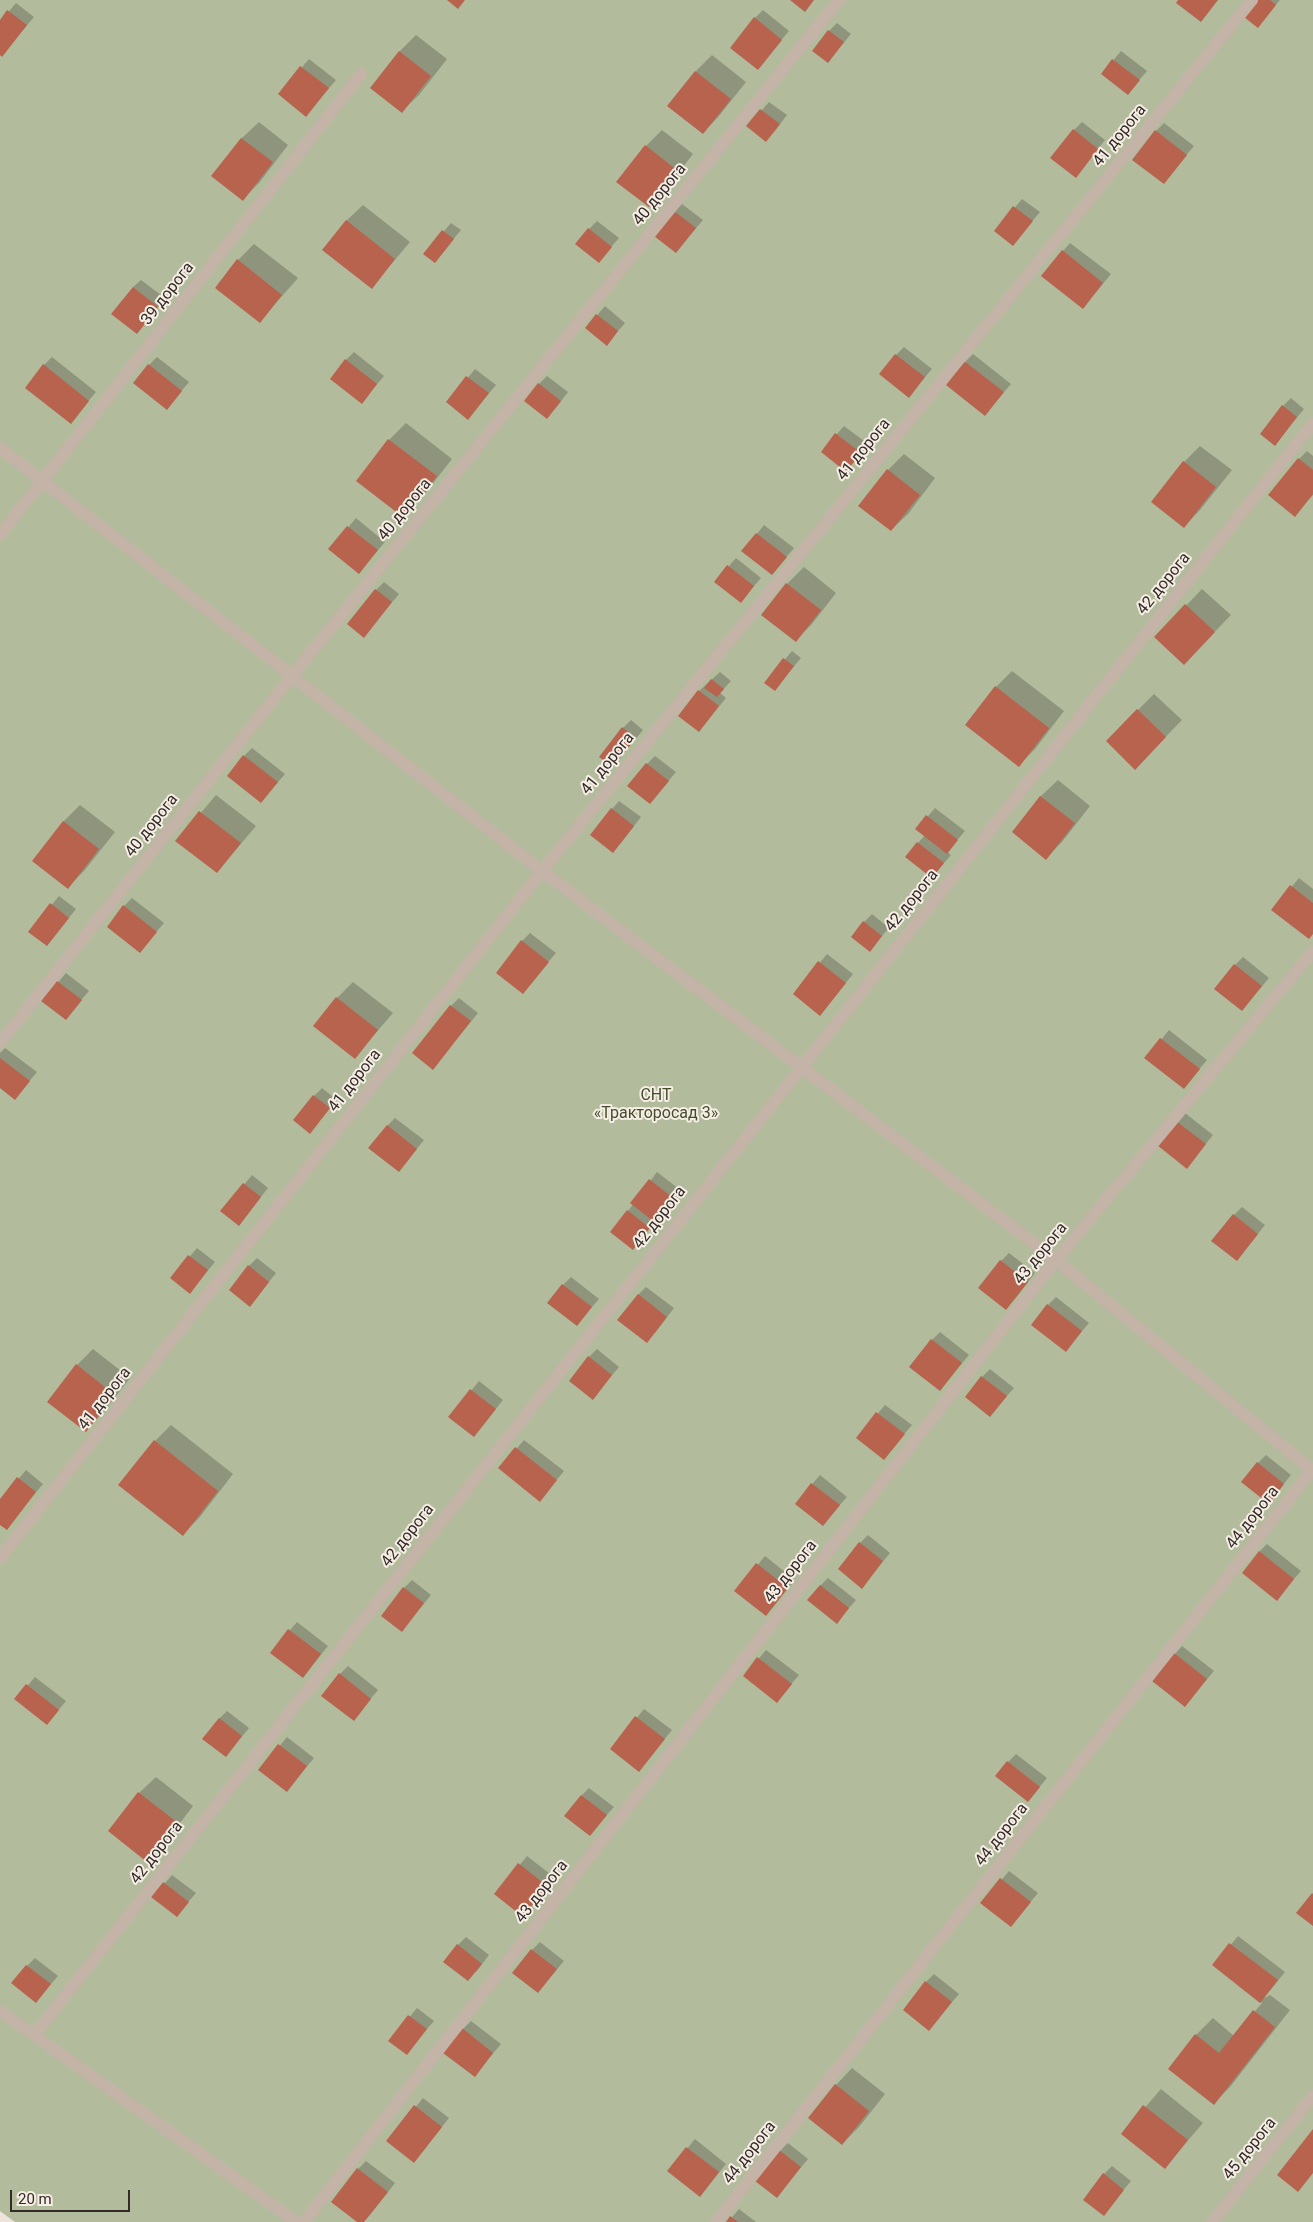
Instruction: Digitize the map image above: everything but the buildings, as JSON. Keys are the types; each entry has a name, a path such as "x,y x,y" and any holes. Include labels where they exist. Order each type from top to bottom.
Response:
{"street":[{"name":"40 дорога","path":"0,1043 292,676 839,0"},
{"name":"41 дорога","path":"0,1558 542,871 1252,0"},
{"name":"39 дорога","path":"0,534 361,74"},
{"name":"42 дорога","path":"34,2035 1313,423"},
{"path":"0,448 542,871 1056,1260 1313,1470"},
{"name":"43 дорога","path":"304,2222 1056,1260 1313,951"},
{"name":"44 дорога","path":"716,2222 1313,1470"},
{"path":"0,2011 296,2222"},
{"name":"45 дорога","path":"1212,2222 1313,2096"}],"green space":[{"name":"СНТ «Тракторосад 3»","path":"0,0 1313,0 1313,2222 15,2222 0,2211"}]}
